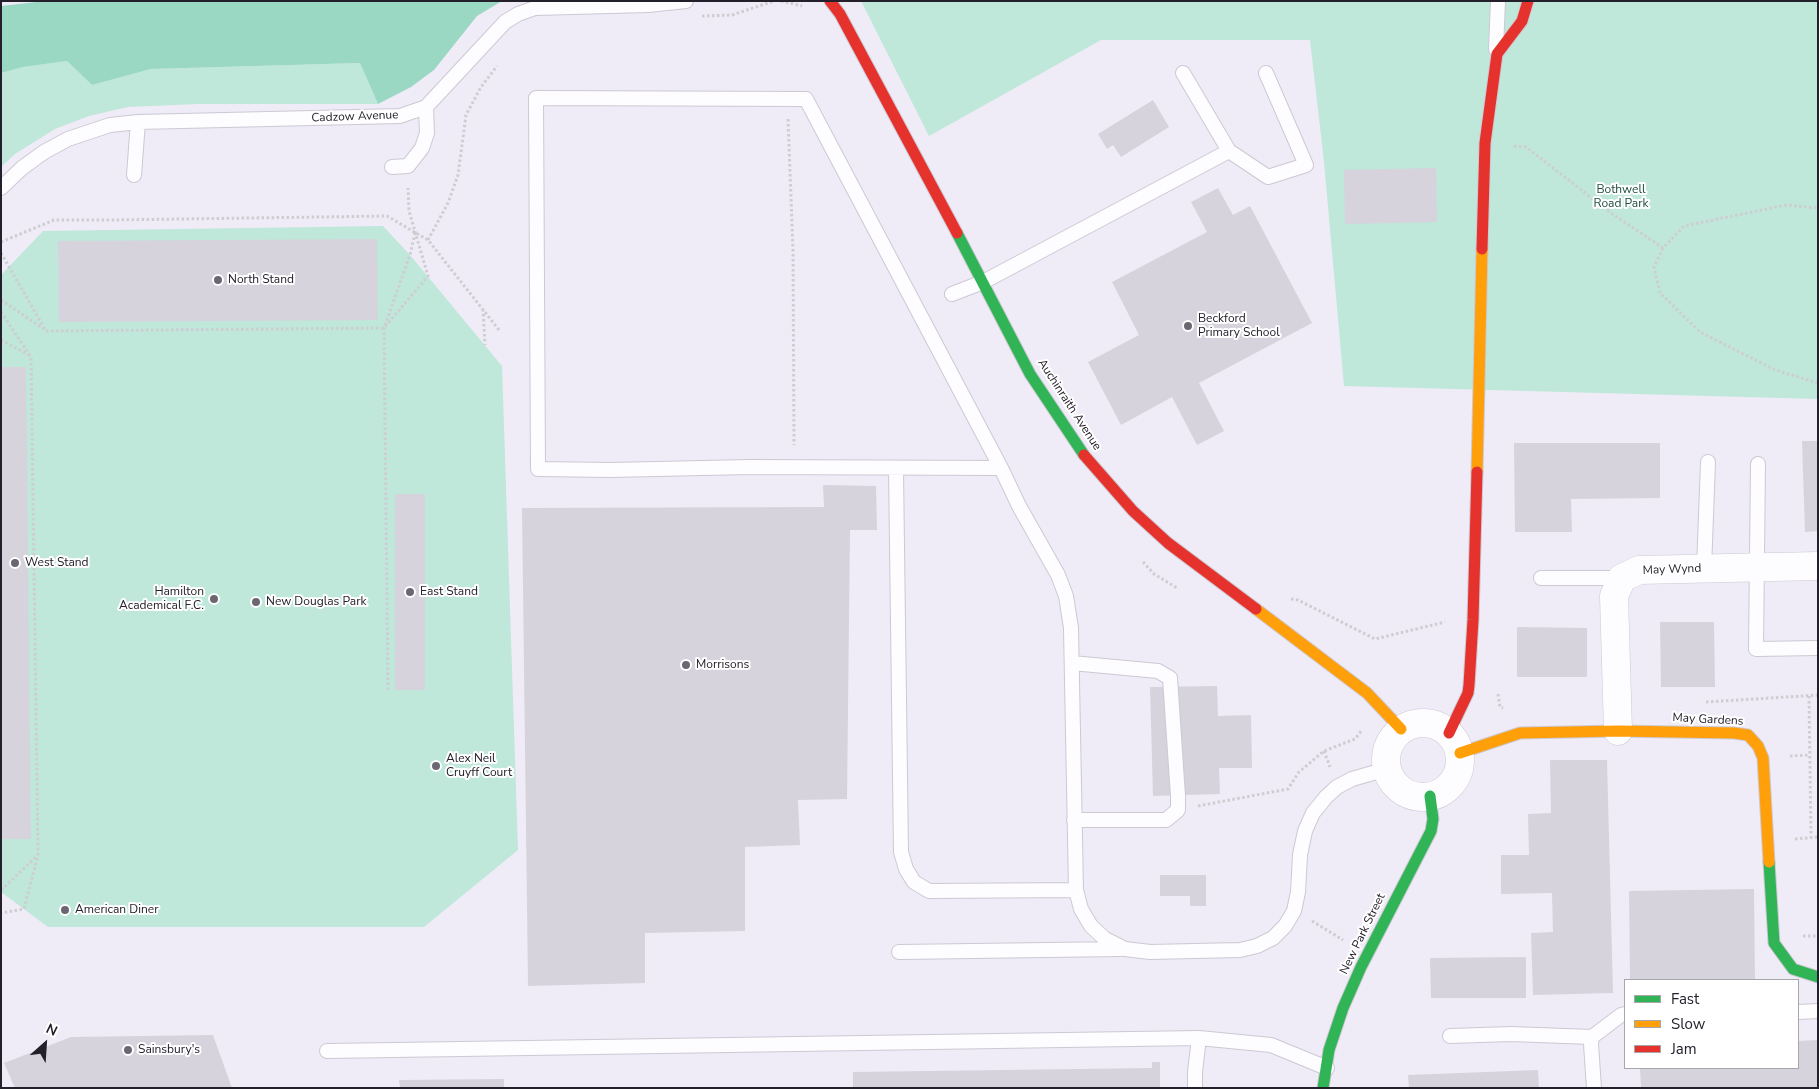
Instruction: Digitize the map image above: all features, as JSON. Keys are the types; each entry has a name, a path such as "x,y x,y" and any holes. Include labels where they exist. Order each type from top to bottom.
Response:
{"street":[{"name":"Auchinraith Avenue","path":"830,1 840,14 1030,374 1084,455 1133,510 1168,543 1367,693 1401,729"},
{"path":"1455,743 1442,728 1426,722 1409,725 1401,729 1395,735 1387,751 1387,769 1390,778 1403,791 1420,797 1430,796 1445,790 1451,785 1459,770 1455,743 1468,693 1473,620 1485,143 1498,54 1522,21 1528,1"},
{"name":"May Wynd","path":"1622,578 1639,570 1818,566"},
{"path":"1618,731 1614,596 1622,578"},
{"name":"May Gardens","path":"1455,743 1520,733 1618,731 1734,733 1748,735 1758,746 1763,758 1774,943 1794,969 1818,977"},
{"name":"New Park Street","path":"1323,1088 1329,1050 1343,1008 1431,831 1433,819 1430,796"}],"lane":[{"name":"Cadzow Avenue","path":"1,188 22,168 44,152 68,139 110,125 138,122 400,116 426,107 505,22 518,14 534,8 686,1"},
{"path":"1496,65 1498,1"},
{"path":"1183,73 1229,151 1268,177 1306,165 1266,73"},
{"path":"1001,468 750,467 610,470 538,469 536,98 806,99 1001,468 1019,506 1058,576 1066,596 1071,628 1076,890 1081,909 1091,926 1105,939 1125,949"},
{"path":"392,166 408,166 422,148 427,133 426,107"},
{"path":"134,175 138,122"},
{"path":"952,294 983,282 1229,151"},
{"path":"1704,569 1708,462"},
{"path":"1758,464 1756,649 1818,648"},
{"path":"896,469 901,852 906,869 914,882 929,891 1076,890"},
{"path":"1541,578 1622,578"},
{"path":"1072,663 1158,671 1170,678 1178,796 1178,810 1166,820 1074,820"},
{"path":"899,952 1125,949 1150,952 1240,950 1257,946 1273,938 1285,926 1294,911 1305,831 1313,813 1337,787 1352,779 1387,769"},
{"path":"1799,1012 1818,1011"},
{"path":"1450,1036 1511,1034 1592,1037 1621,1014 1624,1014"},
{"path":"1592,1037 1594,1088"},
{"path":"327,1051 1199,1038 1271,1045 1327,1068"},
{"path":"1195,1088 1194,1072 1199,1038"}],"path":[{"path":"702,16 732,15 774,1"},
{"path":"428,240 448,204 458,175 466,115 481,87 501,61"},
{"path":"787,99 793,250 794,468"},
{"path":"1485,143 1526,147 1611,213 1663,248"},
{"path":"1,300 46,331 384,328 428,276 409,210 408,166"},
{"path":"1818,208 1786,205 1684,226 1663,248 1654,267 1660,293 1700,332 1775,370 1818,383"},
{"path":"1,242 54,220 387,216 428,240 500,330"},
{"path":"388,690 384,328 410,255 415,232"},
{"path":"1,253 46,331"},
{"path":"483,308 485,345"},
{"path":"1,312 31,357 38,855 24,909 1,912"},
{"path":"1,340 31,357"},
{"path":"1809,696 1811,837"},
{"path":"1178,810 1288,789 1299,772 1324,751 1355,739 1364,729 1363,722"},
{"path":"1,890 38,855"},
{"path":"1294,911 1368,955"}],"green space":[{"path":"45,1 502,1 477,16 434,70 411,87 378,104 360,63 151,69 92,85 67,61 23,67 1,73 1,6"},
{"name":"Bothwell Road Park","path":"861,1 1818,1 1818,399 1344,386 1324,162 1310,40 1101,40 929,136"},
{"path":"67,61 92,85 151,69 360,63 378,104 198,104 128,107 89,116 55,129 15,154 1,167 1,73 23,67"},
{"name":"New Douglas Park","path":"383,226 410,255 502,366 518,850 424,927 48,927 1,892 1,275 43,231"}],"building":[{"path":"1153,100 1169,127 1121,157 1113,145 1107,149 1098,134"},
{"path":"1436,168 1437,222 1345,224 1344,170"},
{"path":"1218,188 1233,215 1250,206 1312,323 1199,383 1224,431 1197,445 1172,397 1121,425 1088,362 1139,335 1112,282 1207,232 1191,202"},
{"name":"North Stand","path":"377,239 378,320 59,322 58,241"},
{"name":"West Stand","path":"1,367 26,367 31,839 1,839"},
{"path":"1802,441 1818,441 1818,531 1805,532"},
{"path":"1514,443 1660,443 1660,498 1571,499 1572,532 1515,532"},
{"name":"Morrisons","path":"823,485 876,486 877,530 850,530 847,799 798,800 800,845 745,847 745,931 645,933 645,983 528,986 522,508 824,507"},
{"name":"East Stand","path":"395,494 425,494 425,690 395,690"},
{"path":"1660,622 1714,622 1715,687 1661,687"},
{"path":"1517,627 1587,628 1587,677 1517,677"},
{"path":"1217,686 1218,716 1251,715 1252,768 1219,768 1220,794 1153,796 1150,687"},
{"path":"1550,760 1607,760 1613,993 1533,995 1531,933 1553,932 1552,893 1501,894 1501,855 1529,855 1528,814 1551,813"},
{"path":"1160,875 1206,875 1206,906 1190,906 1190,896 1160,896"},
{"path":"1754,889 1755,979 1630,979 1629,891"},
{"path":"1526,957 1526,998 1431,998 1430,958"},
{"name":"Sainsbury's","path":"213,1035 232,1088 15,1088 4,1063 71,1037"},
{"path":"1818,1040 1818,1088 1641,1088 1640,1069 1799,1069 1799,1041"},
{"path":"1152,1062 1160,1062 1160,1088 853,1088 853,1072 1152,1068"},
{"path":"1538,1070 1539,1088 1409,1088 1408,1075"},
{"path":"504,1079 504,1088 400,1088 399,1080"}],"traffic: fast":[{"path":"957,233 1030,374 1084,455"},
{"path":"1323,1088 1329,1050 1343,1008 1361,967 1431,831 1433,819 1430,796"},
{"path":"1769,862 1774,943 1793,969 1818,977"}],"traffic: slow":[{"path":"1477,472 1482,249"},
{"path":"1256,609 1367,693 1401,729"},
{"path":"1460,753 1520,733 1618,731 1734,733 1748,735 1758,746 1763,758 1769,862"}],"traffic: jam":[{"path":"830,1 840,14 957,233"},
{"path":"1482,249 1485,143 1497,54 1522,21 1528,1"},
{"path":"1084,455 1133,511 1168,543 1256,609"},
{"path":"1449,733 1468,693 1469,685 1473,620 1477,472"}],"place":[{"name":"North Stand","path":"218,280"},
{"name":"Beckford Primary School","path":"1188,326"},
{"name":"West Stand","path":"15,563"},
{"name":"East Stand","path":"410,592"},
{"name":"Hamilton Academical F.C.","path":"214,599"},
{"name":"New Douglas Park","path":"256,602"},
{"name":"Morrisons","path":"686,665"},
{"name":"Alex Neil Cruyff Court","path":"436,766"},
{"name":"American Diner","path":"65,910"},
{"name":"Sainsbury's","path":"128,1050"}]}
